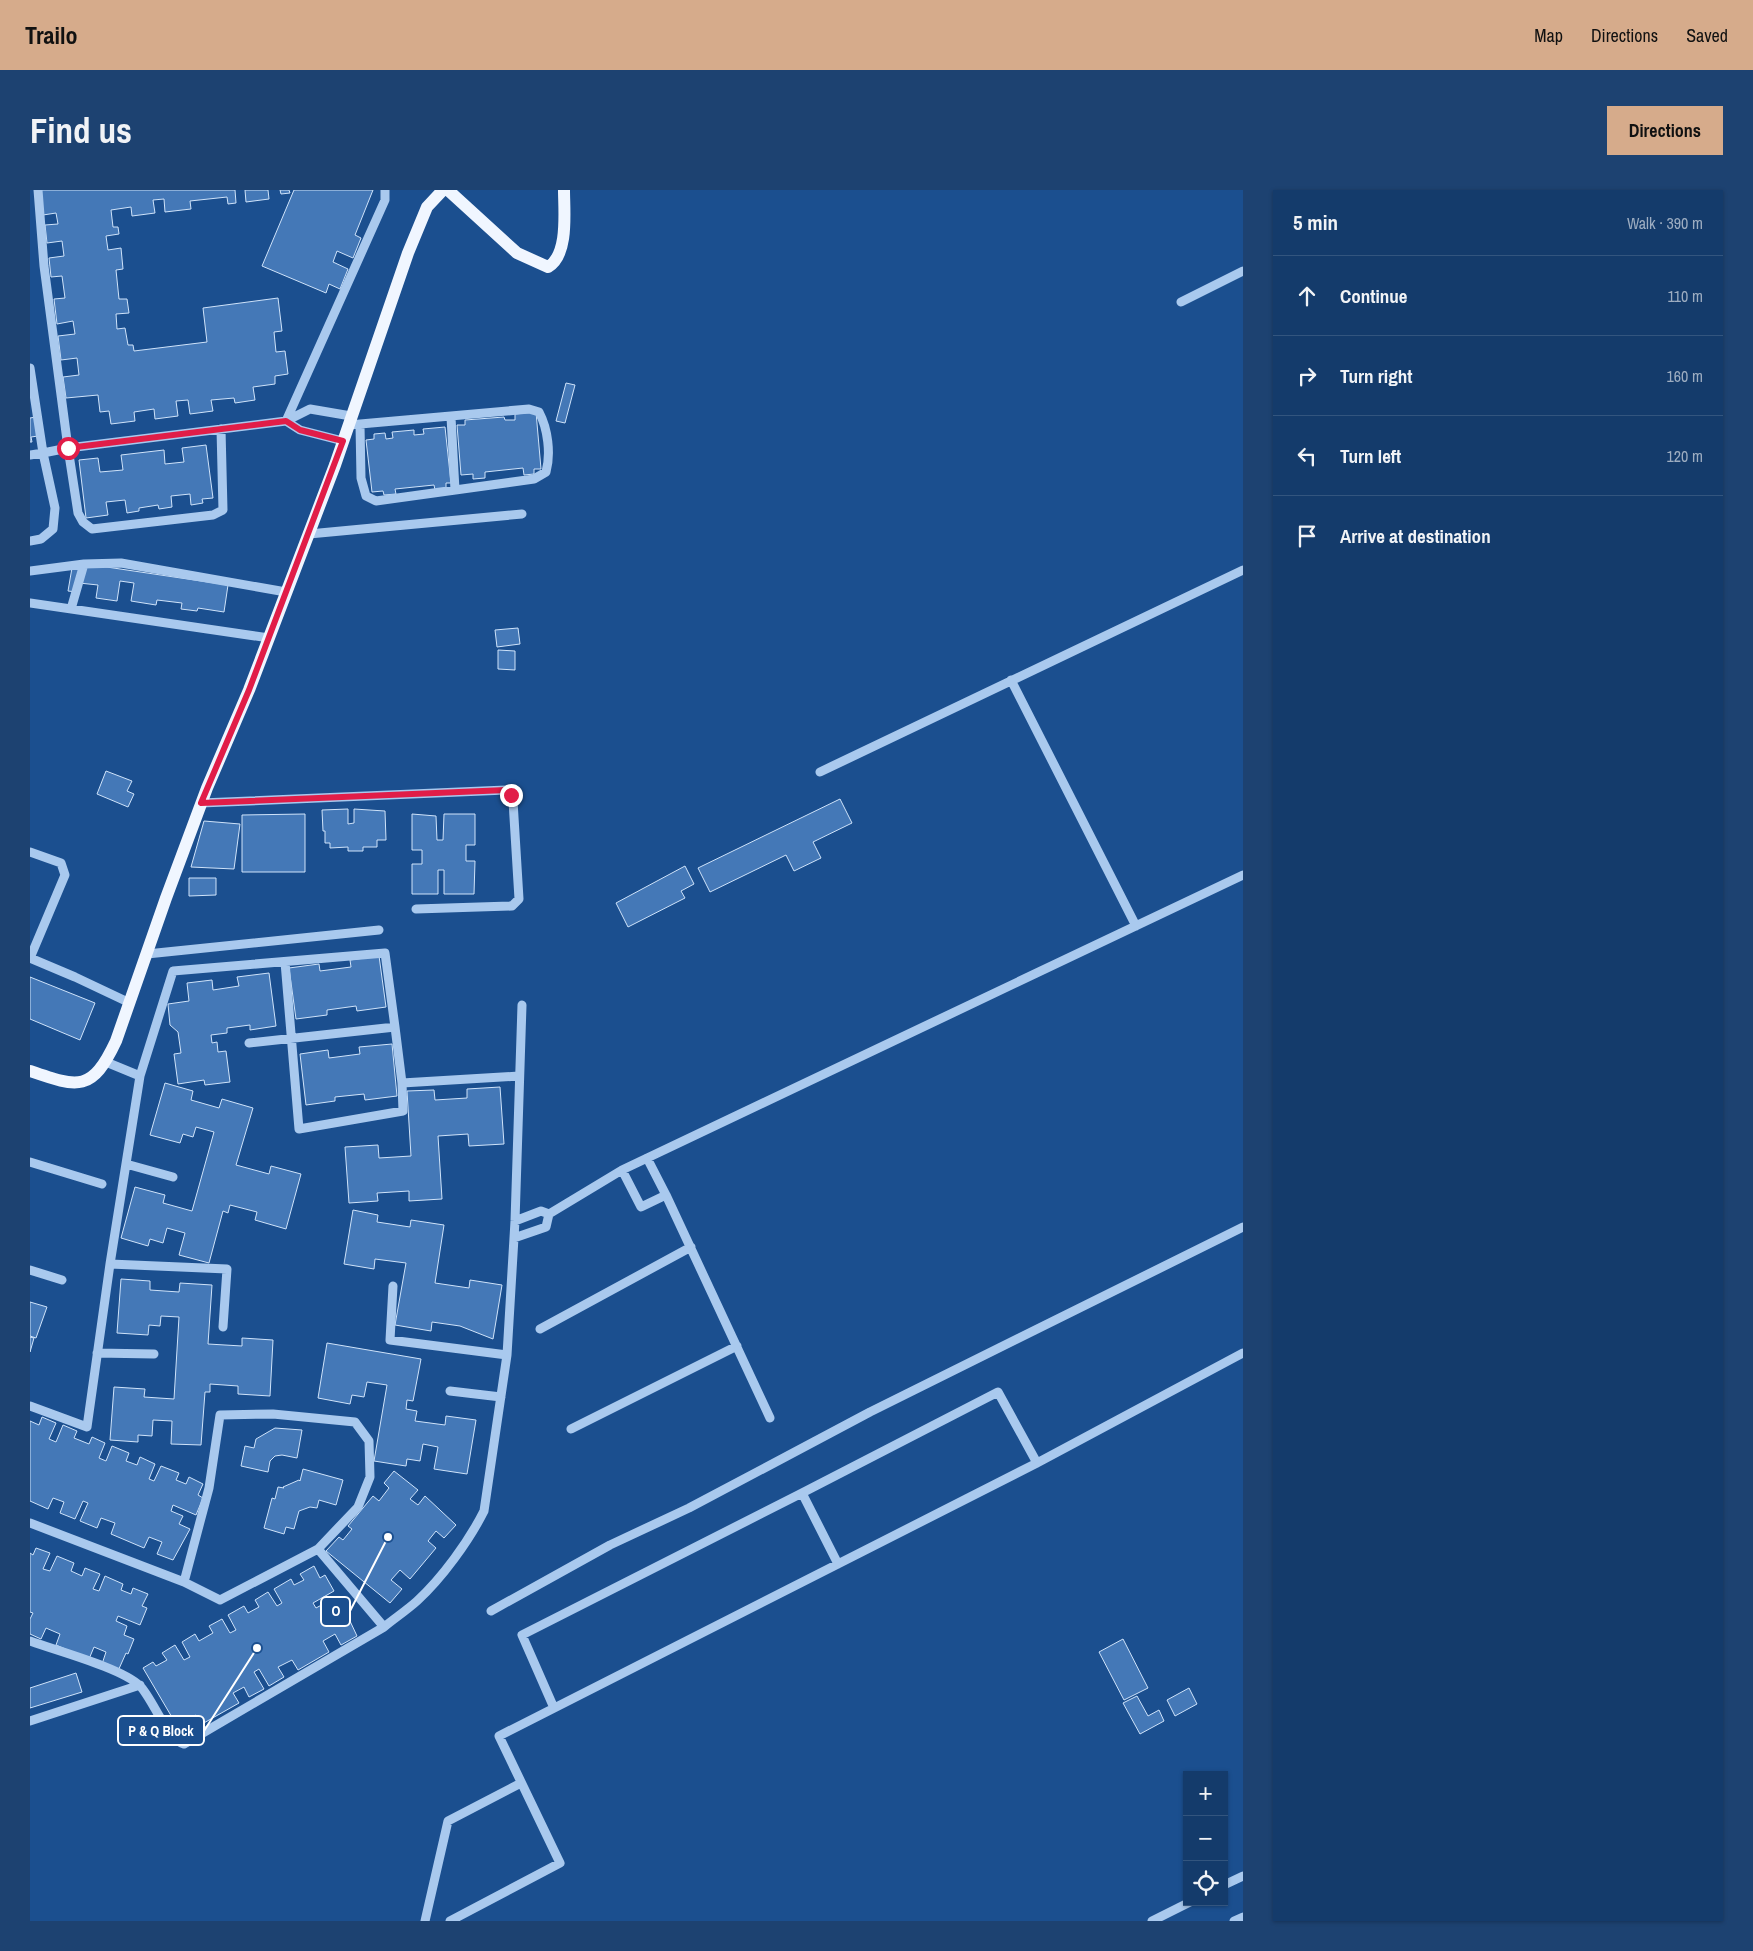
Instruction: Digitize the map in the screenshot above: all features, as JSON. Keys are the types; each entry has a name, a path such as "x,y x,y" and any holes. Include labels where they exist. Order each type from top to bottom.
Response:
{"main road":[{"path":"30,1071 68,1082 80,1082 90,1079 100,1071 116,1041 201,803 269,638 343,441 354,422 408,253 427,206 444,190"},
{"path":"448,190 517,253 548,267 557,259 561,247 564,190"}],"street":[{"path":"38,190 45,275 68,448 78,513 83,522 92,529 213,515 223,510 221,429"},
{"path":"286,421 385,200 385,190"},
{"path":"1181,302 1243,271"},
{"path":"30,368 43,454 55,508 53,529 41,539 30,541"},
{"path":"30,455 68,448 286,421 310,409 354,422 451,418 529,410 539,412 545,422 549,461 546,472 534,479 376,501 366,496 361,478 354,422"},
{"path":"451,418 455,490"},
{"path":"286,421 300,430 343,441"},
{"path":"308,534 522,514"},
{"path":"30,571 84,564 121,563 286,592"},
{"path":"70,609 84,564"},
{"path":"820,772 1243,570"},
{"path":"30,603 269,638"},
{"path":"1011,680 1136,926"},
{"path":"201,803 506,790 511,795 513,801 519,899 516,904 512,906 416,909"},
{"path":"30,852 61,863 65,875 30,958 75,976 130,1003"},
{"path":"514,1238 546,1227 549,1214 622,1170 1243,875"},
{"path":"146,954 379,930"},
{"path":"30,1406 87,1427 110,1264 140,1076 173,971 385,953 402,1083 403,1111 300,1129 285,962"},
{"path":"30,1642 112,1670 140,1685 174,1738 184,1744 384,1627 418,1600 445,1570 484,1511 507,1356 515,1221 522,1005"},
{"path":"249,1043 395,1026"},
{"path":"106,1062 140,1076"},
{"path":"402,1083 519,1076"},
{"path":"647,1158 666,1194 770,1418"},
{"path":"30,1162 102,1184"},
{"path":"126,1164 173,1177"},
{"path":"622,1170 641,1207 666,1194"},
{"path":"515,1221 542,1211 549,1214"},
{"path":"491,1611 610,1545 689,1508 870,1412 1243,1227"},
{"path":"540,1329 691,1247"},
{"path":"110,1264 227,1269 223,1327"},
{"path":"30,1270 62,1280"},
{"path":"393,1286 390,1340 507,1356"},
{"path":"571,1429 737,1346"},
{"path":"97,1353 154,1354"},
{"path":"450,1921 560,1863 499,1736 1036,1463 1243,1353"},
{"path":"450,1391 501,1397"},
{"path":"554,1708 522,1636 998,1392 1036,1463"},
{"path":"30,1523 184,1582 220,1600 318,1549 358,1507 370,1477 369,1441 355,1422 273,1414 220,1415 209,1488 184,1582"},
{"path":"802,1493 838,1564"},
{"path":"318,1549 384,1627"},
{"path":"30,1721 140,1685"},
{"path":"425,1921 448,1821 521,1782"},
{"path":"1228,1883 1243,1876"},
{"path":"1152,1921 1183,1906"},
{"path":"1234,1921 1243,1916"}],"building":[{"path":"40,190 235,190 236,203 228,204 227,197 190,201 191,209 165,212 164,199 153,200 155,213 132,216 131,207 111,210 113,227 118,227 119,234 106,236 108,250 121,248 123,269 116,270 119,299 127,299 129,313 116,314 117,329 125,328 128,345 133,345 134,351 207,342 203,308 278,298 282,331 274,332 276,352 285,351 288,374 275,376 275,384 253,387 255,400 235,403 234,398 211,400 213,411 190,414 188,400 176,401 178,416 155,419 154,409 134,412 135,421 111,424 109,411 100,412 98,395 66,398 63,377 79,375 77,358 61,360 58,336 75,334 73,321 57,324 54,299 65,298 62,276 51,277 49,258 64,256 62,241 47,243 45,225 58,224 56,213 43,215"},
{"path":"245,190 268,190 269,199 246,202"},
{"path":"280,190 289,190 290,193 281,194"},
{"path":"294,190 373,190 355,235 361,238 353,258 337,251 333,262 348,269 340,289 329,284 326,293 262,266"},
{"path":"566,383 575,385 565,423 556,421"},
{"path":"536,412 541,469 534,469 534,474 524,475 523,468 485,472 485,478 473,479 473,474 461,475 457,425 465,425 465,420 504,417 505,420 515,420 515,414"},
{"path":"36,417 38,436 31,437 32,442 30,442 30,418"},
{"path":"445,427 451,483 446,483 446,488 435,490 434,485 395,489 396,494 384,495 383,491 372,492 366,440 374,439 374,434 385,433 386,439 393,438 392,432 414,430 414,435 424,434 423,429"},
{"path":"206,445 213,498 202,499 203,503 191,505 190,494 171,496 172,507 159,509 158,505 139,508 139,511 127,513 125,500 106,502 108,515 86,518 79,460 98,458 100,472 123,470 121,455 164,450 165,464 184,462 182,448"},
{"path":"73,562 228,585 224,612 198,608 197,611 181,609 182,603 157,600 156,605 131,601 134,583 120,581 117,601 96,598 98,585 79,583 77,592 68,591"},
{"path":"518,628 520,644 497,647 495,630"},
{"path":"498,650 515,651 515,670 498,669"},
{"path":"106,771 132,781 127,791 134,794 128,807 97,794"},
{"path":"840,799 852,823 813,842 821,858 794,871 786,855 710,892 698,868"},
{"path":"348,809 348,824 354,823 354,809 385,811 386,840 377,840 377,847 363,847 363,851 348,851 348,847 330,848 330,843 325,843 322,810"},
{"path":"305,814 305,872 242,872 242,815"},
{"path":"412,814 436,816 437,840 443,840 444,814 475,814 475,845 466,845 466,861 475,861 474,894 444,894 444,870 438,870 438,894 412,894 412,864 422,864 422,850 412,850"},
{"path":"204,821 240,824 234,869 191,867"},
{"path":"685,866 694,884 681,891 685,898 628,927 616,903"},
{"path":"189,878 216,878 216,895 189,896"},
{"path":"379,956 386,1007 357,1011 356,1006 327,1010 327,1015 296,1019 289,968 319,964 320,971 351,967 350,960"},
{"path":"269,973 276,1026 250,1030 250,1025 227,1028 227,1033 211,1035 212,1043 217,1042 218,1052 226,1051 230,1082 205,1085 204,1080 178,1084 174,1054 181,1053 178,1032 170,1025 168,1004 189,1001 187,983 212,980 213,990 239,986 237,977"},
{"path":"30,977 95,1003 80,1040 30,1019"},
{"path":"392,1044 397,1096 365,1100 364,1094 335,1097 335,1101 306,1105 300,1054 328,1050 329,1058 360,1054 359,1047"},
{"path":"165,1083 193,1091 191,1100 219,1108 222,1099 253,1108 236,1165 269,1174 271,1166 301,1174 286,1229 255,1220 257,1212 230,1205 228,1213 223,1211 209,1263 179,1255 185,1233 167,1228 163,1243 150,1239 148,1246 121,1238 135,1187 165,1195 163,1203 192,1211 214,1132 196,1127 193,1137 183,1134 180,1143 150,1135"},
{"path":"500,1087 504,1144 469,1146 468,1134 438,1136 442,1199 409,1201 409,1191 377,1193 378,1201 349,1203 345,1147 378,1145 379,1158 411,1156 407,1091 434,1090 435,1100 467,1098 467,1089"},
{"path":"353,1210 378,1215 377,1222 410,1227 411,1220 444,1225 435,1283 469,1288 470,1280 502,1285 493,1339 460,1326 432,1322 431,1331 395,1325 406,1263 375,1259 374,1269 344,1264"},
{"path":"121,1279 150,1281 150,1290 179,1292 180,1283 212,1285 208,1344 242,1346 242,1338 273,1340 270,1396 238,1394 238,1386 210,1384 210,1392 205,1392 201,1445 171,1444 172,1421 153,1420 152,1436 138,1435 138,1442 110,1440 114,1387 145,1389 144,1397 174,1399 179,1317 161,1316 160,1326 149,1325 148,1335 117,1333"},
{"path":"30,1302 47,1307 36,1338 30,1336"},
{"path":"30,1337 34,1338 30,1352"},
{"path":"327,1343 421,1359 413,1401 407,1400 406,1409 417,1411 415,1421 445,1425 446,1416 476,1420 467,1474 434,1469 438,1447 423,1444 420,1461 407,1459 406,1466 374,1461 387,1385 367,1382 364,1397 352,1395 350,1404 318,1398"},
{"path":"42,1417 56,1423 49,1439 56,1442 63,1425 77,1431 74,1438 89,1444 92,1437 105,1443 99,1458 106,1461 112,1446 129,1453 126,1461 137,1465 140,1457 155,1464 149,1479 154,1481 161,1466 179,1473 176,1480 186,1484 189,1477 203,1484 198,1495 203,1498 196,1515 173,1505 171,1511 183,1516 179,1524 190,1529 173,1560 157,1554 162,1542 149,1537 144,1548 111,1534 115,1523 101,1518 97,1528 80,1521 88,1503 83,1501 75,1519 60,1513 64,1502 53,1498 48,1509 30,1501 30,1421 39,1425"},
{"path":"275,1428 302,1430 297,1458 282,1455 275,1456 270,1461 268,1472 241,1466 245,1446 254,1448 256,1439"},
{"path":"303,1469 343,1480 336,1505 319,1500 317,1508 310,1507 299,1511 294,1529 286,1527 284,1534 264,1528 272,1498 275,1499 278,1487 284,1488 300,1481"},
{"path":"394,1471 418,1490 410,1499 418,1505 425,1496 456,1525 444,1538 436,1531 428,1541 436,1548 410,1579 400,1570 391,1580 402,1589 390,1603 326,1551 339,1537 343,1540 352,1529 348,1526 373,1496 379,1501 389,1488 384,1483"},
{"path":"36,1548 50,1553 43,1569 50,1571 57,1556 74,1563 71,1571 82,1576 85,1568 100,1574 93,1589 99,1591 105,1576 123,1584 121,1590 131,1594 133,1588 148,1594 142,1606 147,1608 140,1625 118,1616 116,1621 127,1626 124,1635 134,1639 118,1671 102,1664 106,1652 94,1647 89,1659 56,1645 60,1634 46,1628 41,1639 30,1634 30,1619 33,1613 30,1612 30,1553 33,1555"},
{"path":"314,1566 320,1578 325,1575 334,1591 313,1603 316,1608 327,1602 331,1610 342,1604 357,1636 341,1645 335,1634 323,1641 329,1652 298,1670 292,1660 278,1667 284,1677 269,1686 259,1669 254,1672 264,1689 249,1697 244,1687 233,1693 239,1703 202,1724 196,1715 186,1721 192,1730 183,1736 143,1668 153,1662 156,1666 167,1660 162,1653 175,1645 184,1660 190,1657 182,1642 195,1634 199,1641 213,1633 209,1626 222,1619 230,1633 236,1630 228,1615 244,1606 248,1613 259,1607 255,1600 268,1592 277,1606 282,1603 274,1589 291,1579 294,1585 304,1580 300,1574"},
{"path":"1123,1639 1148,1688 1124,1700 1099,1652"},
{"path":"76,1673 82,1692 30,1708 30,1688"},
{"path":"1189,1688 1197,1704 1175,1716 1167,1700"},
{"path":"1137,1696 1148,1716 1159,1710 1164,1721 1140,1734 1123,1703"}],"place":[{"name":"O","path":"388,1537"},
{"name":"P & Q Block","path":"257,1648"}],"route":[{"path":"68,448 286,421 300,430 343,441 249,690 201,803 506,790 511,795"}]}
